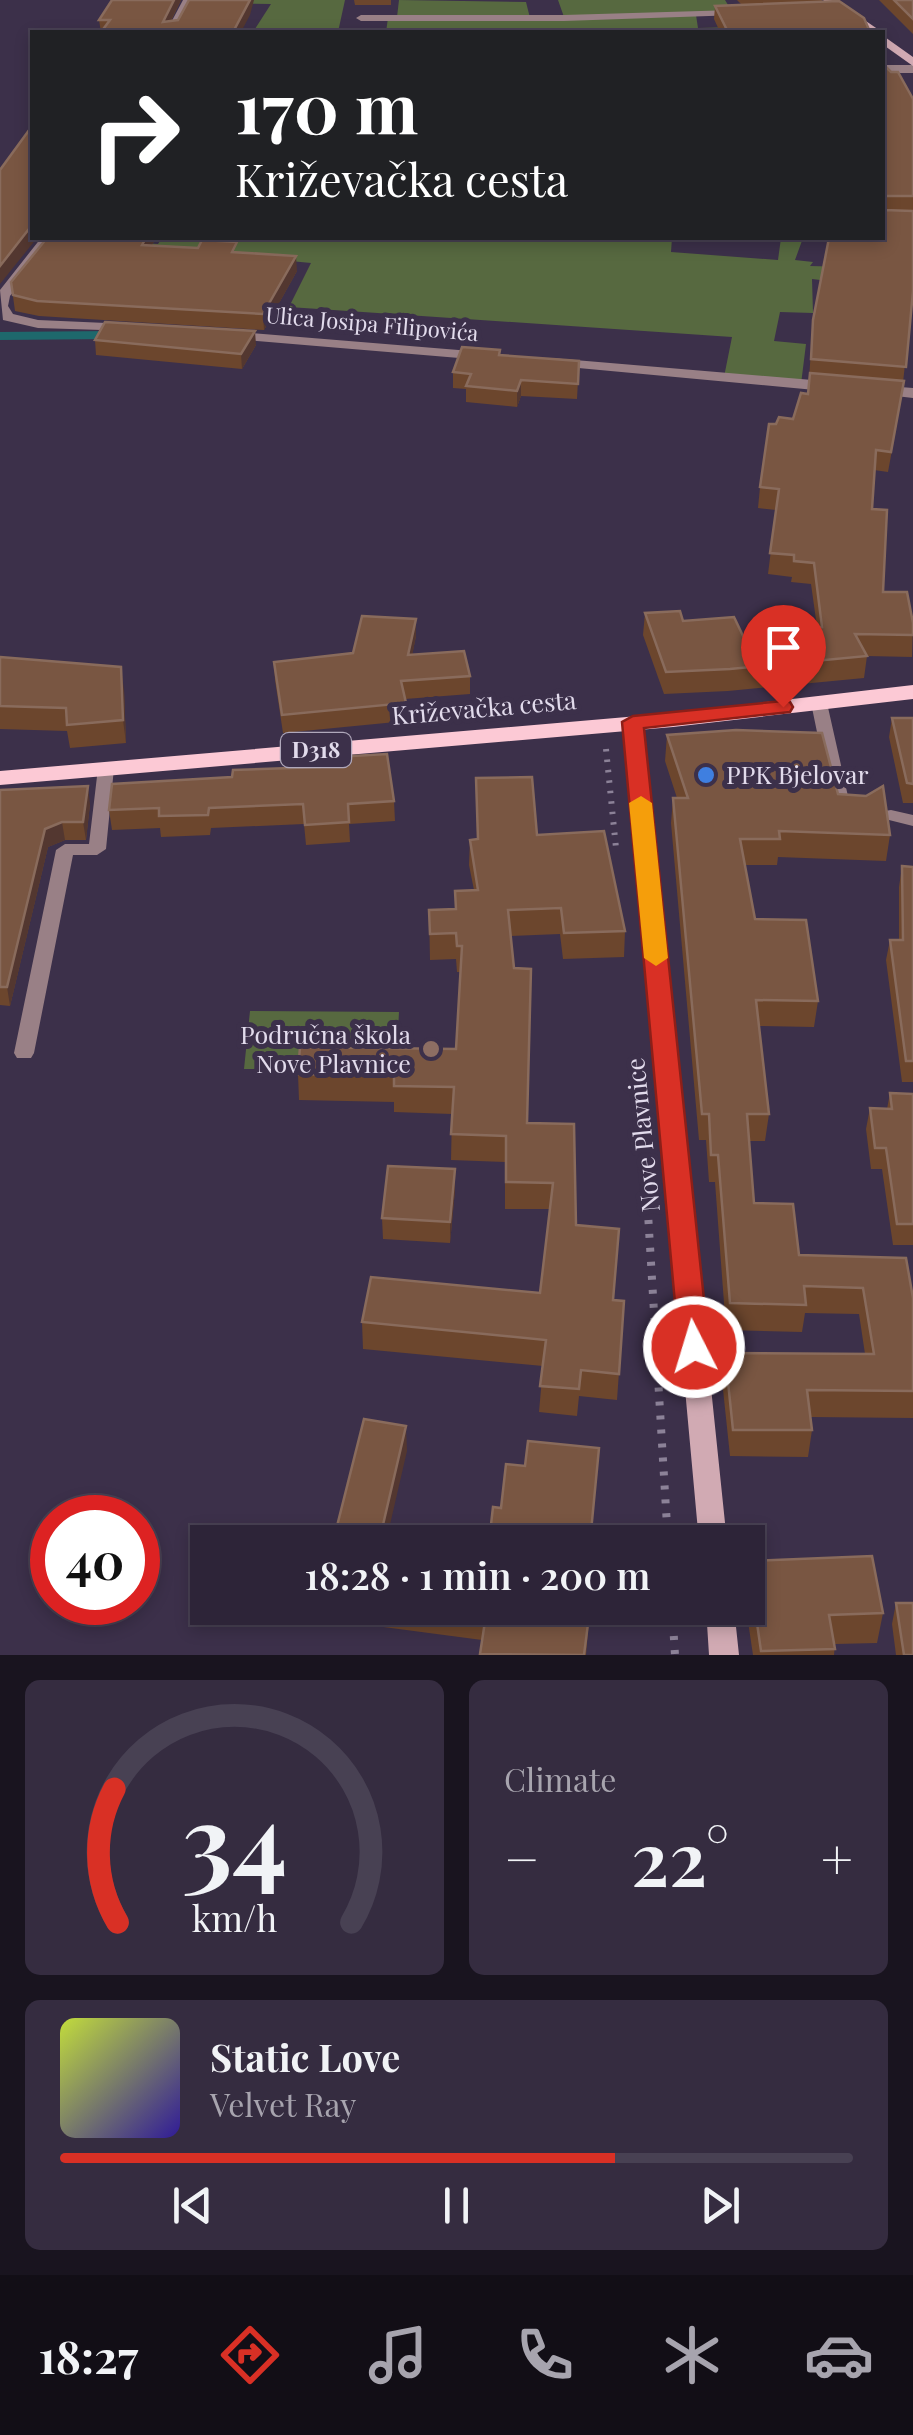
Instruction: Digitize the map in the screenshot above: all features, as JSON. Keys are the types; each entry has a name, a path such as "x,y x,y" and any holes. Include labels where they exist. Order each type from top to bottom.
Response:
{"main road":[{"name":"Križevačka cesta","path":"0,778 633,722 913,692"}],"street":[{"path":"171,30 188,0"},
{"path":"825,5 840,9 873,30"},
{"path":"885,41 913,66"},
{"path":"885,69 913,66"},
{"path":"46,240 3,296 1,306 8,317 38,324 148,329"},
{"name":"Ulica Josipa Filipovića","path":"206,334 496,357"},
{"path":"534,360 913,394"},
{"name":"Nove Plavnice","path":"633,722 711,1525"},
{"path":"721,1625 724,1655"}],"lane":[{"path":"361,18 751,12"},
{"path":"819,703 842,814"},
{"path":"24,1052 65,850 96,848 106,768"},
{"path":"891,814 913,822"}],"path":[{"path":"606,750 619,867"},
{"path":"645,1153 667,1525"},
{"path":"673,1625 675,1655"}],"green space":[{"path":"345,0 338,30 254,30 271,4 186,3"},
{"path":"399,0 526,2 530,18 564,17 558,0 725,0 733,13 696,15 698,28 740,30 386,30 388,18 397,17"},
{"path":"69,240 158,244 161,240 672,240 671,252 778,260 781,240 802,240 795,260 813,262 810,266 848,267 846,283 812,279 813,313 780,312 774,341 806,344 801,384 724,377 732,337 289,307 311,263"},
{"path":"250,1011 399,1012 396,1069 244,1069"}],"building":[{"path":"112,0 174,0 163,22 178,20 189,0 250,0 234,30 102,30 110,20 99,20"},
{"path":"894,0 913,0 913,19"},
{"path":"839,1 864,18 869,30 727,30 715,6"},
{"path":"885,66 898,72 913,99 913,196 885,196"},
{"path":"30,129 30,228 0,266 0,170"},
{"path":"885,210 913,211 913,291 906,367 811,359 813,320 829,240 885,240"},
{"path":"45,240 145,240 142,245 198,248 202,240 237,242 232,252 296,256 263,314 37,301 13,295 11,282"},
{"path":"105,322 255,331 241,354 95,340"},
{"path":"462,347 500,350 499,355 579,361 578,384 521,380 517,391 466,386 471,374 453,372"},
{"path":"810,373 904,381 891,452 876,450 872,509 887,510 883,592 907,592 913,635 855,634 867,656 666,672 645,613 680,611 683,621 734,617 744,638 756,637 758,643 813,637 808,628 822,627 814,563 794,561 794,555 770,553 779,489 760,487 769,424 776,424 779,417 793,419 801,393 808,394"},
{"path":"362,616 416,619 408,655 464,651 470,676 401,681 406,703 282,715 274,662 353,653"},
{"path":"0,657 121,667 123,720 67,725 66,708 0,706"},
{"path":"892,718 913,718 913,784 907,783"},
{"path":"736,730 822,733 838,794 866,796 883,786 890,835 779,831 780,839 740,839 755,919 806,920 818,1001 756,1000 769,1114 747,1114 754,1203 793,1204 799,1255 906,1258 913,1298 913,1391 807,1390 812,1430 733,1430 725,1353 874,1354 863,1288 804,1286 806,1305 730,1303 718,1155 711,1155 709,1114 702,1114 673,798 688,798 667,735"},
{"path":"387,754 394,801 348,804 349,822 305,825 303,804 209,808 208,815 159,816 159,808 109,810 112,784 232,777 233,770 319,767 318,758"},
{"path":"532,777 537,835 604,831 625,931 564,933 561,908 508,910 514,968 531,969 527,1123 574,1124 576,1225 619,1229 613,1300 624,1301 619,1374 581,1370 579,1389 540,1386 546,1340 362,1322 371,1277 540,1293 553,1183 506,1182 506,1136 451,1134 454,1087 394,1086 394,1076 298,1074 300,1047 456,1049 462,946 457,946 456,933 430,934 429,910 456,909 455,891 478,890 470,840 478,839 476,778"},
{"path":"88,786 83,822 62,822 45,829 7,987 0,987 0,790"},
{"path":"902,866 913,867 913,1061 906,1061 890,940 903,940"},
{"path":"890,1093 913,1094 913,1224 897,1224 886,1148 875,1148 870,1108 892,1109"},
{"path":"388,1166 455,1169 450,1222 382,1218"},
{"path":"364,1419 406,1426 383,1525 337,1525"},
{"path":"528,1441 599,1448 592,1525 491,1525 493,1507 501,1508 506,1464 525,1466"},
{"path":"872,1556 883,1613 829,1615 835,1649 761,1651 757,1625 765,1625 765,1560"},
{"path":"896,1603 913,1603 913,1655 904,1655"},
{"path":"484,1625 588,1625 584,1655 480,1654"}],"waterway":[{"path":"0,336 111,335"}],"slow traffic":[{"path":"641,803 656,958"}],"place":[{"name":"PPK Bjelovar","path":"706,775"},
{"name":"Područna škola Nove Plavnice","path":"431,1049"}],"route":[{"path":"694,1347 633,722 783,707"}]}
